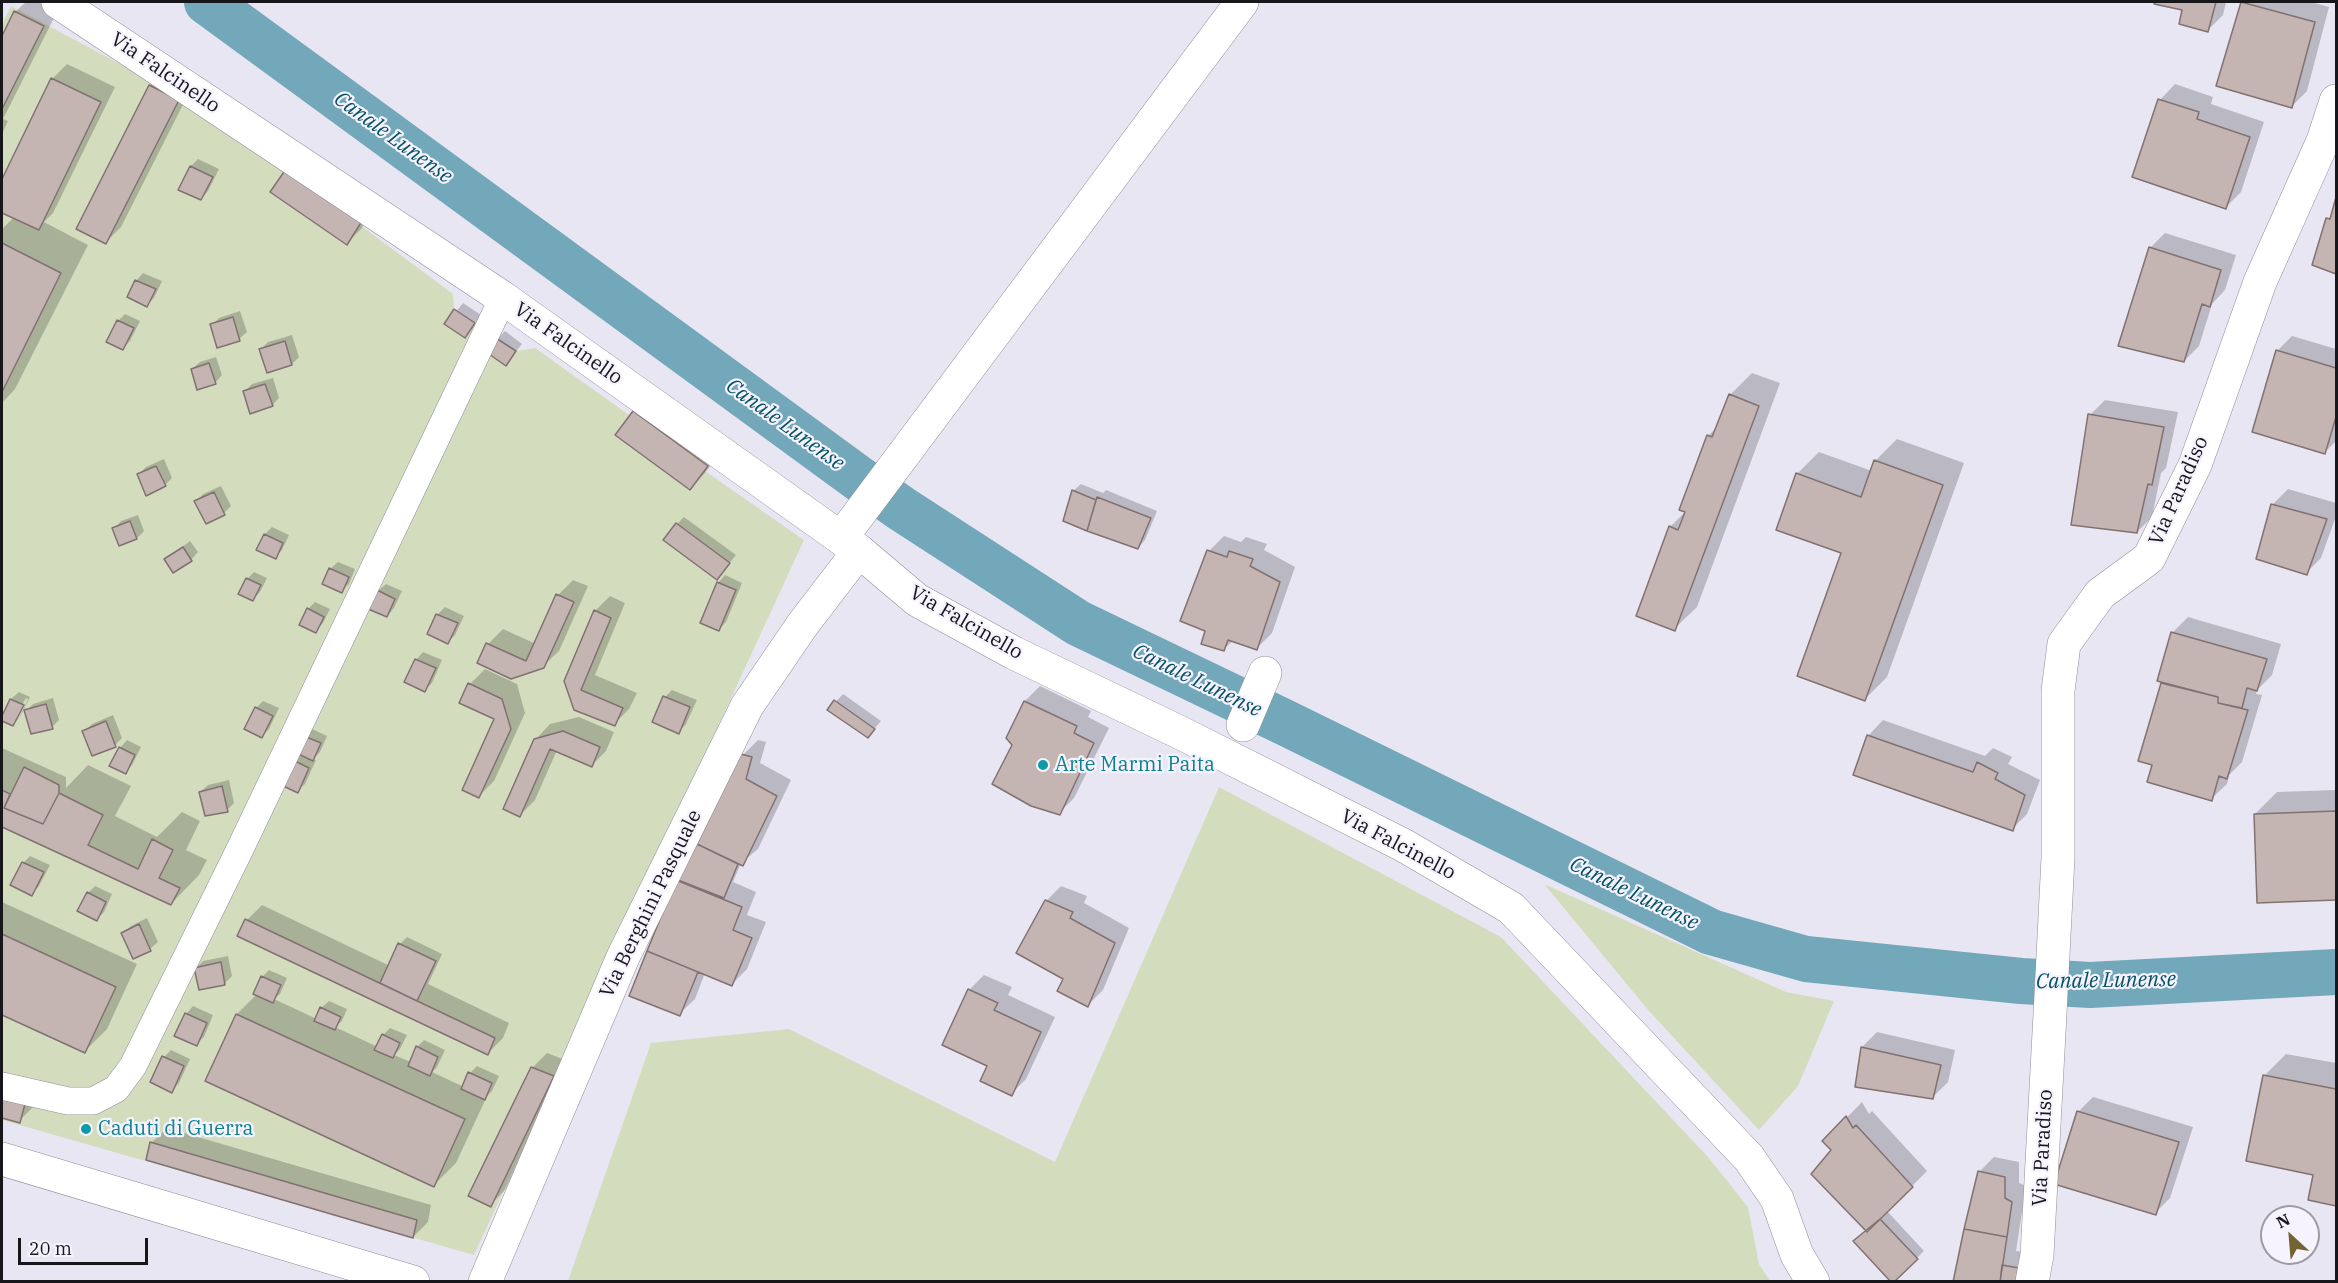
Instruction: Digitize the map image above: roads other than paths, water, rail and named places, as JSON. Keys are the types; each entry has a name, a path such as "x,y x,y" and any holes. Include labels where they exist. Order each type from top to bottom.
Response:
{"street":[{"name":"Via Falcinello","path":"58,2 503,298 850,544 917,600 1014,652 1403,845 1511,908 1749,1158 1777,1199 1797,1256 1813,1281"},
{"name":"Via Berghini Pasquale","path":"485,1281 623,957 747,706 803,624 850,544 861,511 1242,2"},
{"name":"Via Paradiso","path":"2032,1281 2037,1255 2054,940 2058,858 2058,692 2064,644 2100,594 2149,558 2195,465 2260,282 2323,141 2337,101"},
{"path":"1245,722 1265,672"},
{"path":"2,1159 413,1281"}],"lane":[{"path":"2,1086 68,1101 93,1101 116,1089 133,1066 239,851 503,298"}],"waterway":[{"name":"Canale Lunense","path":"207,2 858,478 1078,623 1711,932 1806,959 2021,981 2090,985 2336,972"}],"place":[{"name":"Arte Marmi Paita","path":"1043,765"},
{"name":"Caduti di Guerra","path":"86,1129"}]}
